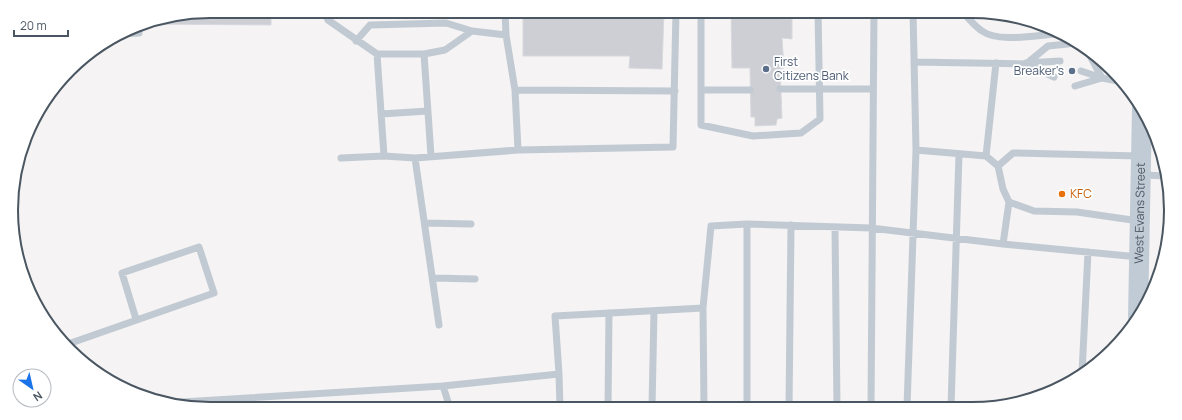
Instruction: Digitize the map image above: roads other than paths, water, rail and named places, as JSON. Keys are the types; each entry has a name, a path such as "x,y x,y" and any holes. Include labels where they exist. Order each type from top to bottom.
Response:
{"main road":[{"name":"West Evans Street","path":"1141,301 1139,257 1142,121"}],"lane":[{"path":"327,18 356,41 376,54 424,54 445,50 472,31"},
{"path":"505,18 506,35 515,90 518,150"},
{"path":"341,158 384,156 415,158 518,150 673,148 676,18"},
{"path":"701,18 701,126 753,136 800,133 820,119 818,18"},
{"path":"872,402 871,228 874,18"},
{"path":"907,402 916,150 913,18"},
{"path":"968,18 983,32 1004,37 1022,38 1049,35"},
{"path":"356,41 370,25 446,23 472,31 506,35"},
{"path":"1026,64 1048,46 1068,44"},
{"path":"376,54 384,156"},
{"path":"424,54 431,156"},
{"path":"914,62 1026,64 1060,61"},
{"path":"1093,61 1102,78"},
{"path":"986,156 996,63"},
{"path":"1026,64 1054,77"},
{"path":"1081,71 1113,80"},
{"path":"1075,86 1102,78"},
{"path":"780,89 873,89"},
{"path":"515,90 675,91"},
{"path":"701,90 750,90"},
{"path":"381,114 428,112"},
{"path":"916,150 986,156 998,166 1003,189 1009,202 1003,244"},
{"path":"998,166 1013,153 1141,156"},
{"path":"952,402 959,154"},
{"path":"415,158 440,325"},
{"path":"1140,175 1160,176"},
{"path":"1009,202 1034,211 1077,212 1140,221"},
{"path":"425,223 471,224"},
{"path":"704,402 703,308 711,226 746,224 871,228 956,237 1003,244 1139,257"},
{"path":"746,224 747,402"},
{"path":"789,402 791,225"},
{"path":"835,228 837,402"},
{"path":"71,343 214,293 199,247 122,273 136,319"},
{"path":"1082,367 1088,252"},
{"path":"433,278 474,278"},
{"path":"560,402 556,316 703,308"},
{"path":"652,402 654,311"},
{"path":"608,313 608,402"},
{"path":"193,401 443,386 559,374"},
{"path":"443,386 448,402"}],"place":[{"name":"First Citizens Bank","path":"766,69"},
{"name":"Breaker's","path":"1072,71"},
{"name":"KFC","path":"1062,194"}]}
